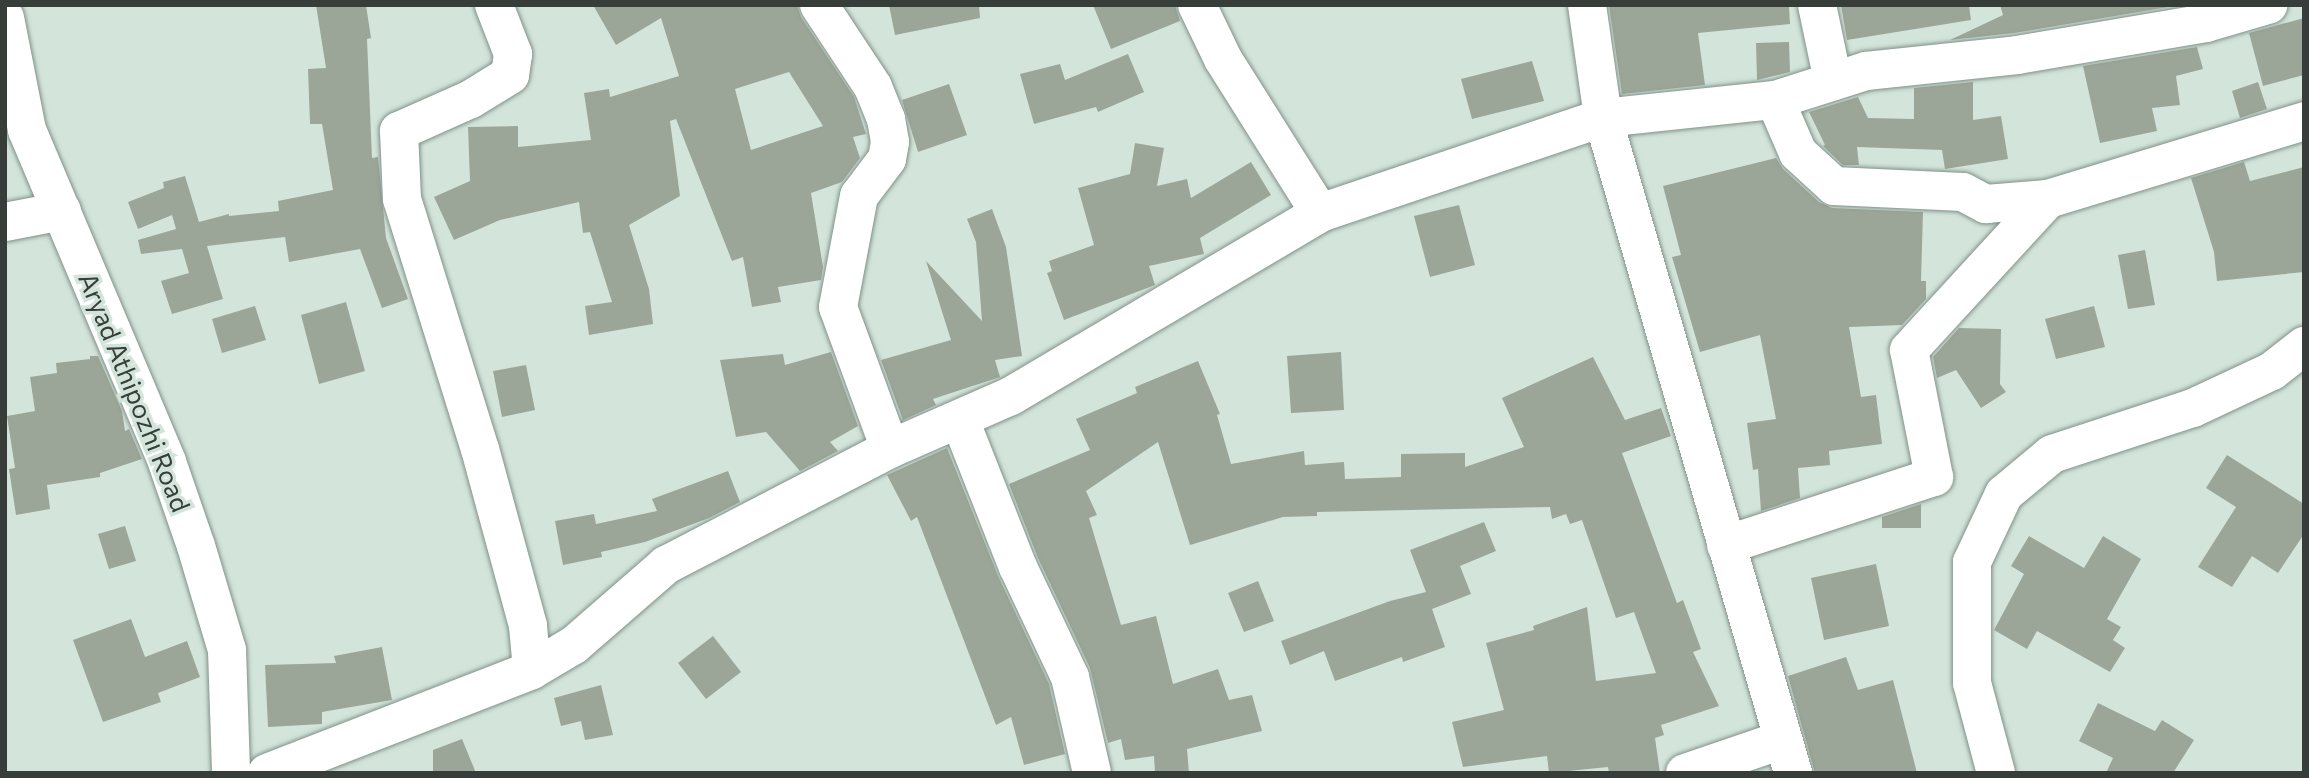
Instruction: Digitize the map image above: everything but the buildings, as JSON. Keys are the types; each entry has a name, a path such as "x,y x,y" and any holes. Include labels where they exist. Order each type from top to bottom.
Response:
{"street":[{"path":"494,5 513,54 510,75 471,99 400,131 402,200 480,449 528,626 532,670"},
{"path":"820,5 873,87 886,119 890,142 887,159 859,196 838,307 890,449"},
{"path":"1197,5 1223,59 1320,213"},
{"path":"1587,5 1603,118 1788,757 1685,773"},
{"path":"1817,5 1833,81"},
{"path":"267,773 532,670 574,645 666,565 890,449 1011,396 1320,213 1603,118 1775,100 1866,71 2017,55 2206,23 2268,5"},
{"name":"Aryad Athipozhi Road","path":"5,18 27,130 167,462 196,546 227,650 231,773"},
{"path":"1775,100 1798,153 1834,186 1963,192 1986,204 2049,200 2304,121"},
{"path":"1726,545 1934,477 1909,349 2049,200"},
{"path":"5,222 62,211"},
{"path":"1996,773 1972,683 1972,562 2004,494 2052,454 2193,408 2272,371 2304,346"},
{"path":"960,420 1018,567 1070,677 1092,773"}]}
